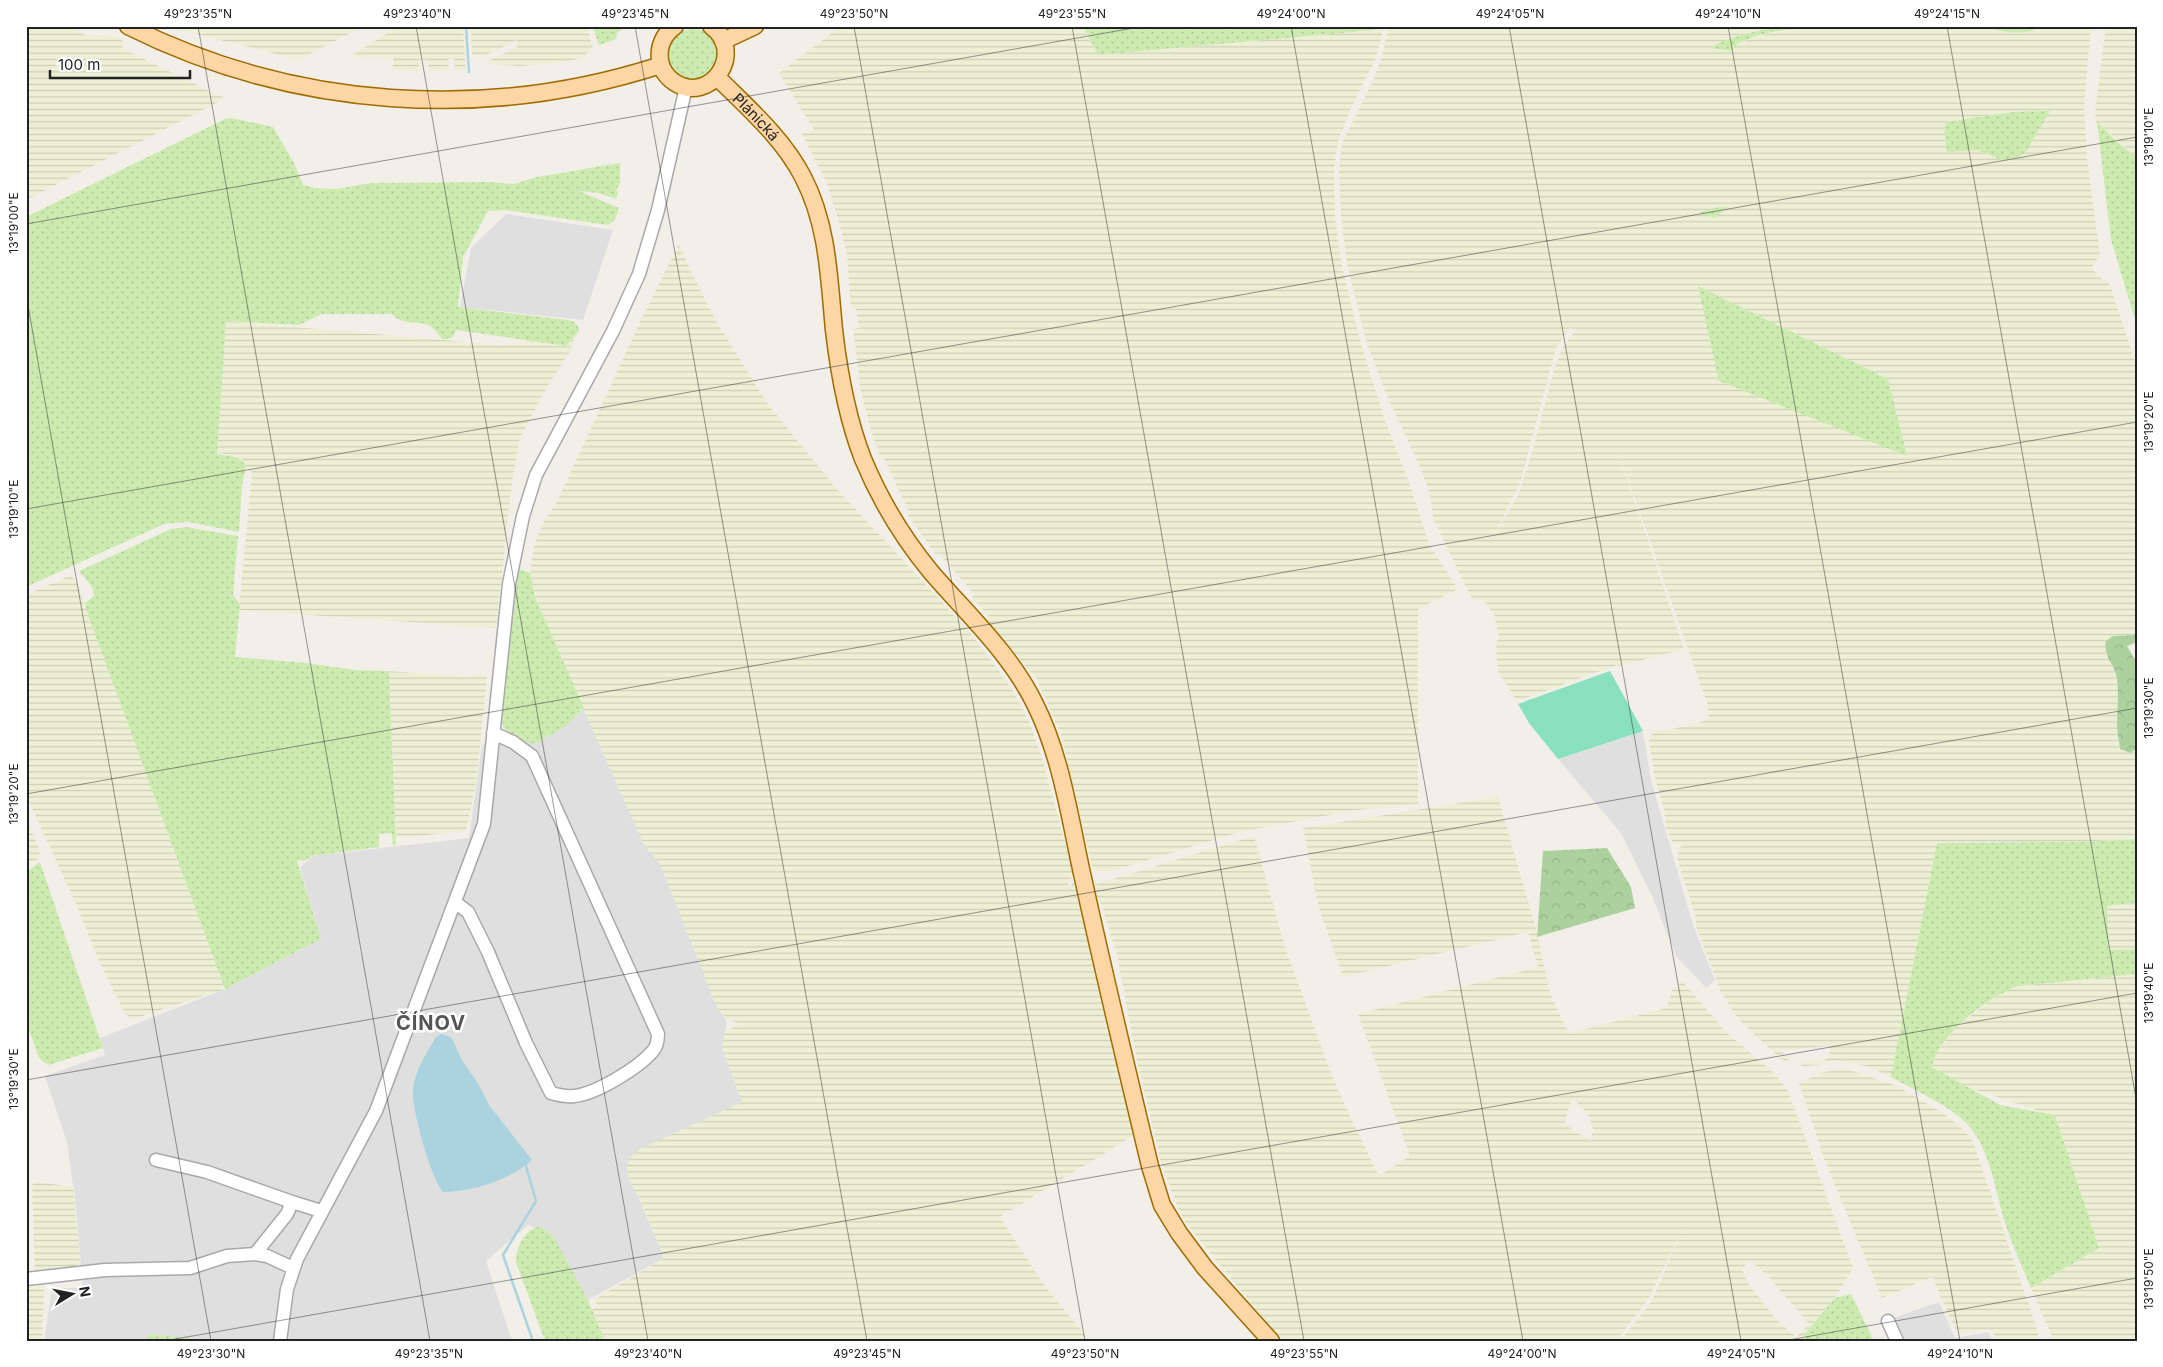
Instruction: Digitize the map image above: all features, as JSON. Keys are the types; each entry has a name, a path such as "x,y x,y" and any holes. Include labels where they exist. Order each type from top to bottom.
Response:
{"main road":[{"path":"128,26 186,52 263,78 323,91 387,99 452,101 534,95 587,85 661,65"},
{"path":"675,26 666,35 661,44 661,65 671,79 686,87 701,86 717,77 726,58 723,41 711,26"},
{"path":"723,41 755,26"},
{"name":"Plánická","path":"717,77 768,128 793,160 810,191 822,226 829,271 841,382 863,457 885,503 910,544 942,584 998,646 1021,678 1037,707 1050,738 1071,821 1150,1166 1162,1205 1179,1233 1205,1268 1270,1341"}],"street":[{"path":"280,1341 287,1289 293,1268 321,1211 376,1111 456,903 484,824 509,584 523,516 536,474 613,331 639,274 658,210 686,87"},
{"path":"456,903 468,912 488,952 526,1043 551,1093 574,1096 591,1091 617,1078 653,1051 658,1042 658,1034 532,756 513,742 493,733"},
{"path":"156,1160 207,1172 321,1211"},
{"path":"255,1254 287,1214 292,1202"},
{"path":"26,1279 105,1270 190,1268 227,1256 255,1254 267,1256 293,1268"},
{"path":"1888,1320 1897,1341"}],"shaded area":[{"path":"506,214 613,230 583,320 460,307 471,248"},
{"path":"584,708 644,844 660,864 680,910 714,1000 727,1022 722,1048 742,1102 689,1128 637,1194 664,1258 588,1300 552,1235 540,1226 535,1228 528,1225 486,1261 512,1341 216,1341 149,1334 147,1341 44,1341 52,1288 83,1288 74,1187 67,1142 45,1076 105,1055 100,1038 225,989 321,939 300,868 312,856 469,838 482,745 511,736 534,744 577,716"},
{"path":"1643,731 1651,780 1693,925 1715,980 1706,988 1676,956 1653,898 1621,833 1558,759"},
{"path":"1939,1302 1955,1338 1988,1332 1992,1341 1888,1341 1893,1318"}],"green space":[{"path":"26,26 69,26 85,35 113,36 125,42 122,48 226,98 26,200"},
{"path":"165,26 364,26 304,57 296,59"},
{"path":"399,26 463,26 466,70 455,70 454,58 448,59 449,70 429,71 428,60 420,59 418,71 392,70 394,58 349,57"},
{"path":"471,26 587,26 593,49 587,52 587,57 558,63 519,66 488,64 488,61 517,47 517,40 486,55 472,56"},
{"path":"598,26 626,26 617,33 616,39 599,45 593,28"},
{"path":"841,26 1083,26 1098,55 1374,30 1377,26 1384,26 1376,58 1351,108 1338,141 1334,169 1335,217 1342,266 1359,337 1385,421 1409,482 1429,544 1458,589 1418,609 1418,804 1357,810 1243,831 1111,871 1096,871 1092,865 1062,737 1035,675 1031,673 984,618 989,616 972,597 975,595 939,553 936,555 908,515 910,514 884,458 881,459 871,431 861,392 853,329 859,328 856,307 851,308 847,255 840,226 827,183 802,134 814,130 779,73"},
{"path":"1083,26 1377,26 1374,30 1098,55"},
{"path":"1389,26 1783,26 1724,41 1714,50 1723,49 1757,36 1813,26 1983,26 1998,31 2034,30 2035,26 2091,26 2084,106 2087,158 2100,256 2093,264 2093,269 2097,275 2110,285 2137,368 2137,635 2113,636 2106,653 2115,673 2118,690 2117,736 2120,749 2134,751 2137,748 2137,838 2084,842 1912,842 1937,843 1891,1077 1866,1066 1834,1060 1819,1065 1804,1066 1781,1059 1738,1019 1721,992 1697,929 1695,915 1677,858 1679,848 1682,846 1673,843 1666,828 1664,809 1654,774 1649,741 1653,733 1709,719 1708,706 1614,439 1684,649 1617,665 1517,701 1498,672 1496,646 1499,636 1494,614 1481,598 1473,601 1434,521 1430,494 1421,469 1384,389 1365,337 1347,263 1341,216 1339,170 1342,143 1373,81 1381,59","holes":["2049,111 2002,160 1977,150 1946,122 2014,112","1698,286 1888,379 1906,456","1570,328 1576,330 1563,347 1554,369 1534,446 1519,493 1493,538 1520,483 1556,348","1829,1046 1830,1053 1825,1060 1795,1063 1787,1059 1781,1050"]},
{"path":"1786,26 1813,26 1756,36 1739,43 1731,51 1711,48 1723,41 1763,30"},
{"path":"1983,26 2035,26 2033,31 2014,32"},
{"path":"2106,26 2137,26 2137,157 2097,122 2097,128 2095,113"},
{"path":"688,29 698,29 711,36 718,49 718,59 711,72 698,79 688,79 679,75 672,68 668,59 668,49 672,40 679,33"},
{"path":"2050,111 2027,150 2019,157 2002,160 1977,150 1947,152 1944,128 1946,122 2014,112"},
{"path":"232,118 273,127 294,163 303,185 315,188 336,189 371,183 489,182 514,184 537,177 620,163 620,183 616,191 618,192 616,199 598,193 579,191 619,208 615,220 608,225 505,210 488,211 463,257 458,307 568,320 576,323 579,331 566,346 456,330 453,337 443,340 430,326 403,321 392,314 322,314 299,325 226,321 217,454 236,458 246,465 242,485 239,532 188,522 164,524 26,587 26,217 225,119"},
{"path":"2097,121 2117,142 2137,157 2137,326 2111,240"},
{"path":"1727,207 1715,218 1699,213 1713,208"},
{"path":"679,244 715,319 767,403 834,486 967,629 1013,691 1029,721 1042,758 1072,868 1072,877 1067,887 1074,883 1133,1133 1131,1137 1000,1217 1044,1285 1090,1341 605,1341 592,1310 596,1305 595,1299 664,1258 643,1206 629,1179 626,1167 631,1157 640,1149 742,1102 722,1048 725,1031 743,1023 740,1024 727,1019 717,1008 660,864 644,845 543,618 535,598 530,573 534,546 542,526 556,504 640,322"},
{"path":"1698,286 1888,379 1907,456 1719,381"},
{"path":"226,321 502,345 531,341 566,346 576,335 569,353 547,387 520,438 512,481 496,628 239,610 252,472 245,468 246,465 242,459 217,452"},
{"path":"186,527 238,536 233,595 240,604 235,657 307,663 355,670 389,671 396,845 393,846 392,833 379,834 379,847 312,856 304,861 297,861 321,939 225,989 87,612 85,603 94,596 92,587 79,571 171,529"},
{"path":"518,568 530,573 535,598 584,708 566,726 534,744 510,736 502,723 513,598"},
{"path":"71,575 77,583 225,989 133,1019 125,1014 99,961 76,904 26,795 26,595"},
{"path":"2137,635 2137,642 2127,646 2137,663 2137,748 2131,753 2120,749 2117,725 2116,675 2105,646 2106,641 2113,636"},
{"path":"389,671 472,677 473,675 487,675 477,778 466,831 396,838"},
{"path":"1610,671 1643,731 1558,759 1529,723 1518,704"},
{"path":"1498,797 1536,929 1550,993 1566,1028 1571,1033 1667,1008 1673,988 1683,982 1727,1033 1774,1073 1788,1091 1853,1268 1835,1298 1804,1335 1807,1341 1620,1341 1652,1301 1682,1230 1649,1298 1616,1341 1282,1341 1189,1227 1180,1213 1162,1166 1138,1065 1117,955 1102,906 1095,895 1094,885 1254,836 1284,944 1329,1068 1379,1176 1410,1156 1358,1014 1538,967 1528,932 1343,977 1318,905 1303,828","holes":["1573,1098 1588,1114 1593,1128 1591,1141 1566,1125 1565,1119","1749,1260 1768,1276 1809,1324 1796,1337 1776,1319 1749,1285 1742,1270"]},
{"path":"26,819 40,850 38,859 26,866"},
{"path":"2137,839 2137,903 2107,906 2109,950 2137,949 2137,974 2018,986 2006,991 1979,1008 1953,1030 1943,1042 1932,1067 2000,1105 2055,1115 2099,1248 2031,1288 2008,1231 1992,1172 1976,1136 1969,1126 1953,1112 1891,1077 1937,843 2084,842"},
{"path":"1607,848 1631,887 1635,908 1537,937 1543,851"},
{"path":"40,862 103,1048 48,1065 39,1058 26,1021 26,872"},
{"path":"2137,903 2137,949 2109,950 2107,906"},
{"path":"2137,974 2137,1341 2054,1341 2031,1288 2099,1248 2055,1116 1964,1086 1932,1067 1935,1054 1954,1029 2001,992 2018,986"},
{"path":"1847,1069 1897,1086 1946,1115 1966,1132 1973,1142 2038,1332 2038,1341 1997,1341 1992,1331 1985,1330 1961,1333 1955,1329 1932,1277 1882,1298 1825,1161 1799,1083 1824,1072"},
{"path":"37,1182 74,1187 80,1258 79,1264 72,1268 35,1274 32,1185"},
{"path":"540,1226 552,1235 556,1241 588,1300 605,1341 545,1341 516,1262 519,1245 525,1235"},
{"path":"44,1286 42,1341 26,1341 26,1287"},
{"path":"1851,1294 1874,1341 1807,1341 1804,1335 1835,1298"},
{"path":"149,1334 216,1341 147,1341"}],"water":[{"path":"441,1034 451,1037 462,1060 479,1085 489,1105 532,1160 513,1173 490,1184 466,1190 443,1192 428,1158 418,1126 413,1099 414,1083 418,1069 436,1037"}],"waterway":[{"path":"466,26 469,72"},
{"path":"526,1166 536,1201 503,1255 533,1341"}],"district":[{"name":"ČÍNOV","path":"431,1023"}]}
